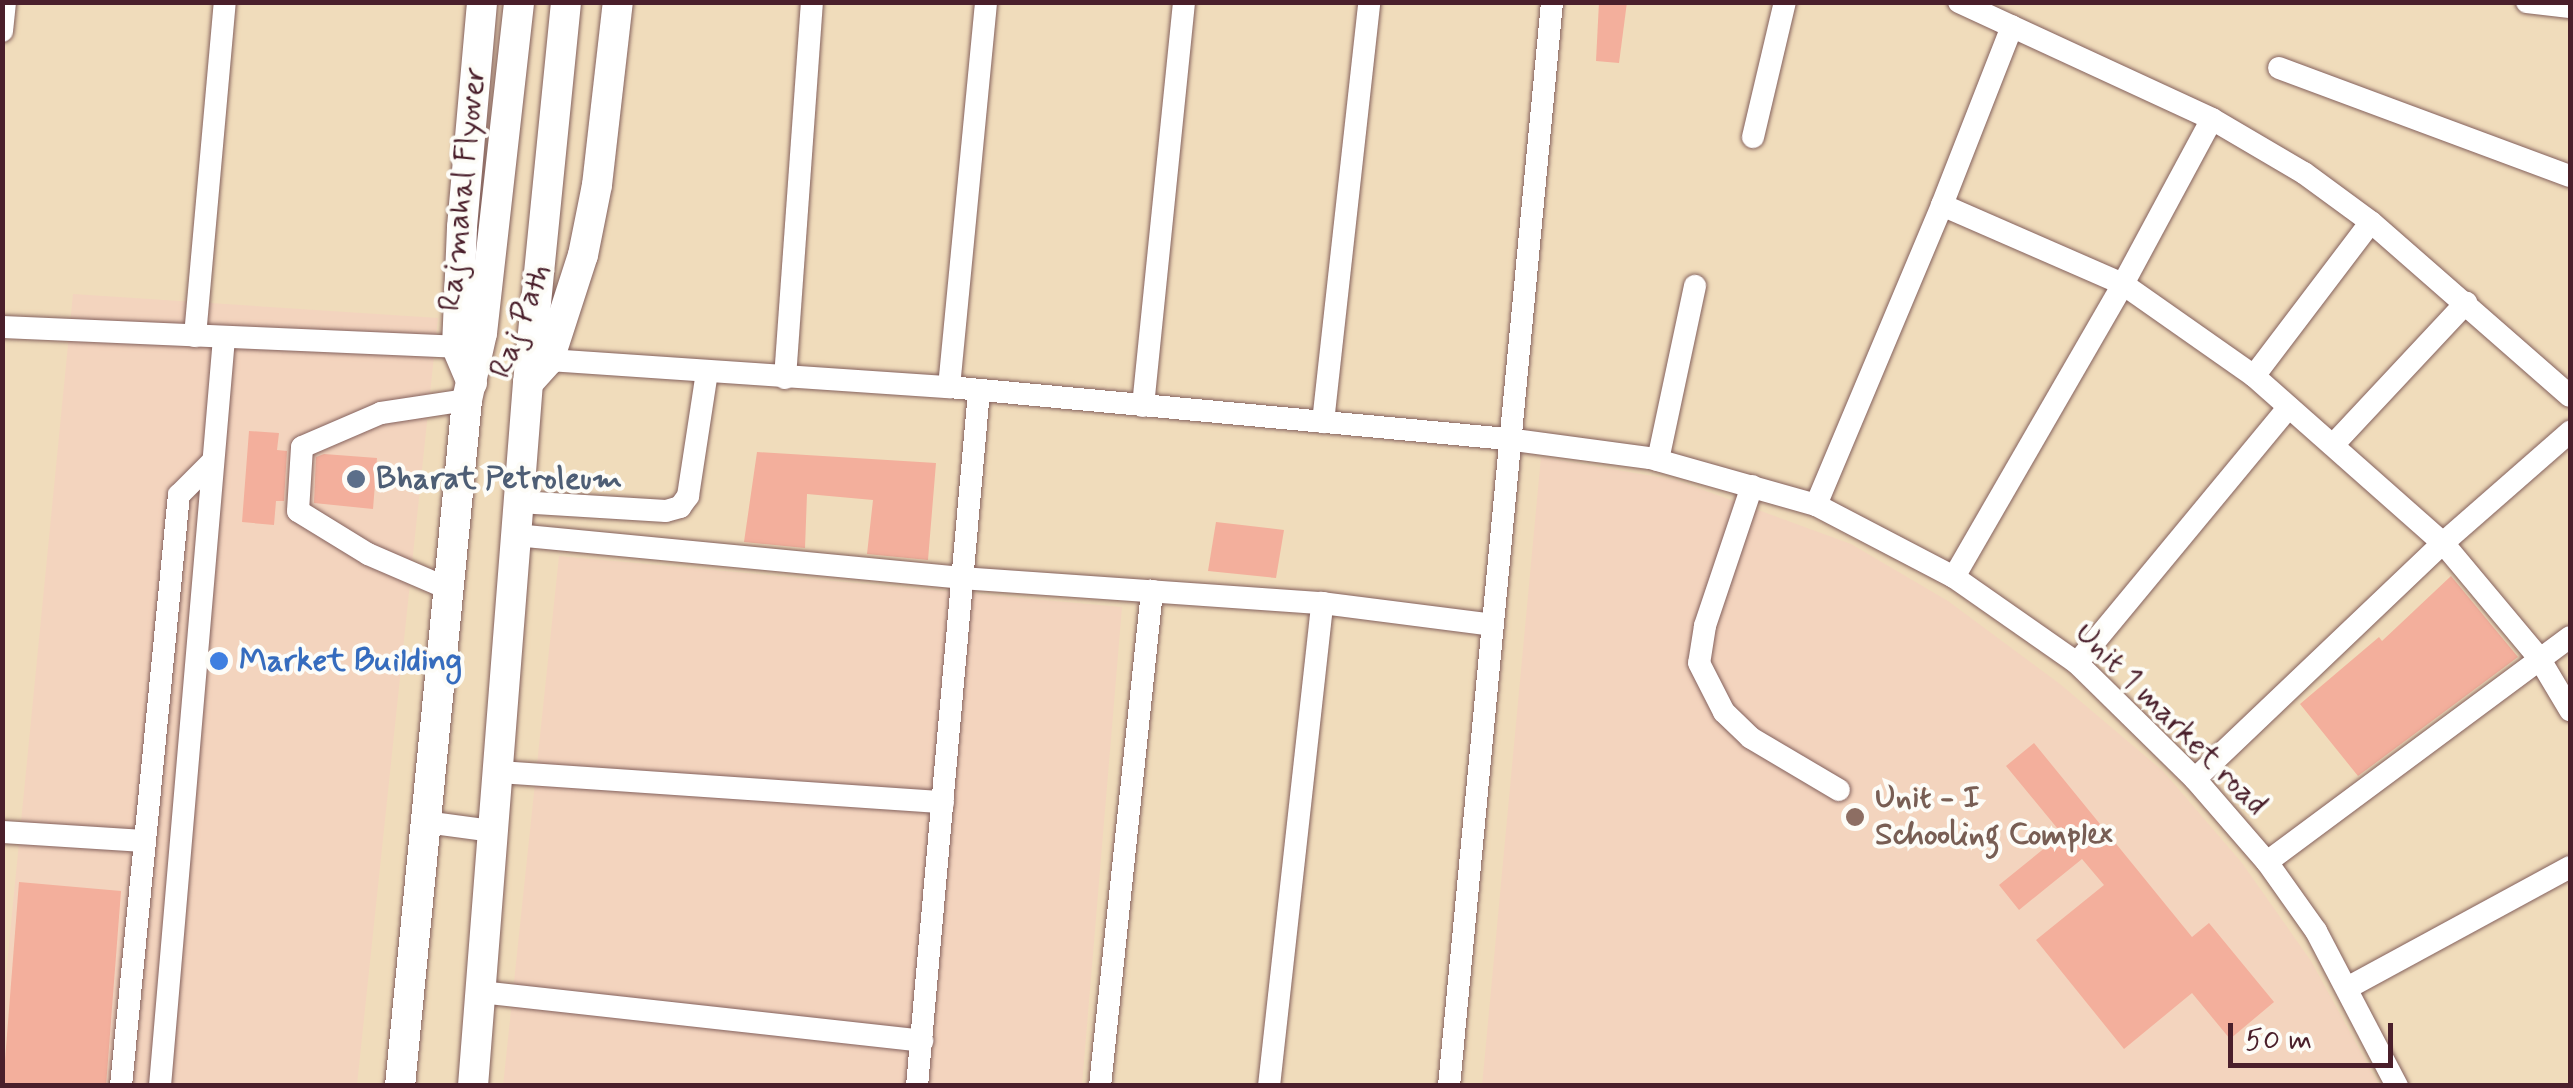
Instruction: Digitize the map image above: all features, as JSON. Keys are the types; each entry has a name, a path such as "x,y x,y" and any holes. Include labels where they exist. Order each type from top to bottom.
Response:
{"main road":[{"name":"Raj Path","path":"400,1086 470,392 458,347 462,226 482,2"},
{"name":"Rajmahal Flyover","path":"470,392 482,333 519,2"},
{"path":"528,384 566,2"},
{"name":"Raj Path","path":"473,1086 528,384 549,360 578,274 597,184 618,2"}],"street":[{"path":"2,31 4,2"},
{"path":"195,336 225,2"},
{"path":"784,378 812,2"},
{"path":"949,387 986,2"},
{"path":"1143,406 1184,2"},
{"path":"1323,422 1369,2"},
{"path":"1449,1086 1552,2"},
{"path":"1753,137 1785,2"},
{"path":"1958,2 2212,119 2304,173 2372,222 2570,396"},
{"path":"2527,2 2570,6"},
{"path":"1816,506 2012,26"},
{"path":"2278,68 2570,176"},
{"path":"1954,576 2124,284 2212,119"},
{"path":"1942,204 2124,284 2254,376 2443,543 2539,658 2570,710"},
{"path":"2254,376 2372,222"},
{"path":"1658,460 1695,286"},
{"path":"2333,445 2466,303"},
{"path":"2,327 458,347"},
{"path":"160,1086 224,338"},
{"name":"Unit 1 market road","path":"549,360 949,387 1508,439 1658,460 1816,506 1954,576 2077,663 2194,779 2267,862 2349,987 2397,1086"},
{"path":"519,502 666,511 680,508 688,496 707,372"},
{"path":"449,589 368,554 298,511 302,447 381,413 470,392"},
{"path":"917,1086 979,392"},
{"path":"2077,663 2289,407"},
{"path":"2194,779 2443,543 2570,432"},
{"path":"121,1086 179,495 213,461"},
{"path":"1752,486 1705,626 1699,663 1724,712 1751,738 1839,790"},
{"path":"516,535 961,578 1322,603 1493,625"},
{"path":"1100,1086 1152,591"},
{"path":"1269,1086 1322,603"},
{"path":"2267,862 2570,637"},
{"path":"498,772 943,802"},
{"path":"426,822 493,831"},
{"path":"2,832 145,841"},
{"path":"2349,987 2570,866"},
{"path":"480,992 922,1040"}],"shaded area":[{"name":"Market Building","path":"73,294 438,318 357,1085 3,1086 3,1005"},
{"name":"Unit - I Schooling Complex","path":"1541,457 1676,480 1851,544 1948,601 2060,684 2163,771 2242,863 2311,961 2379,1085 1482,1086"},
{"path":"559,556 1122,607 1082,1085 503,1086"}],"building":[{"path":"1599,2 1627,2 1619,63 1596,61"},
{"path":"249,431 279,433 277,450 287,451 284,501 276,501 274,525 242,522"},
{"path":"757,452 936,463 928,560 867,554 873,500 807,494 805,548 744,542"},
{"path":"324,454 377,458 373,509 314,503 316,457"},
{"path":"1216,522 1284,530 1276,578 1208,571"},
{"path":"2451,576 2518,657 2358,776 2300,704 2379,637 2382,641"},
{"path":"2034,743 2192,937 2209,923 2274,1002 2230,1039 2192,993 2124,1049 2036,940 2104,885 2082,859 2019,910 1999,885 2062,834 2006,766"},
{"path":"19,882 121,891 106,1086 3,1086"}],"place":[{"name":"Bharat Petroleum","path":"356,479"},
{"name":"Market Building","path":"219,661"},
{"name":"Unit - I Schooling Complex","path":"1855,817"}]}
